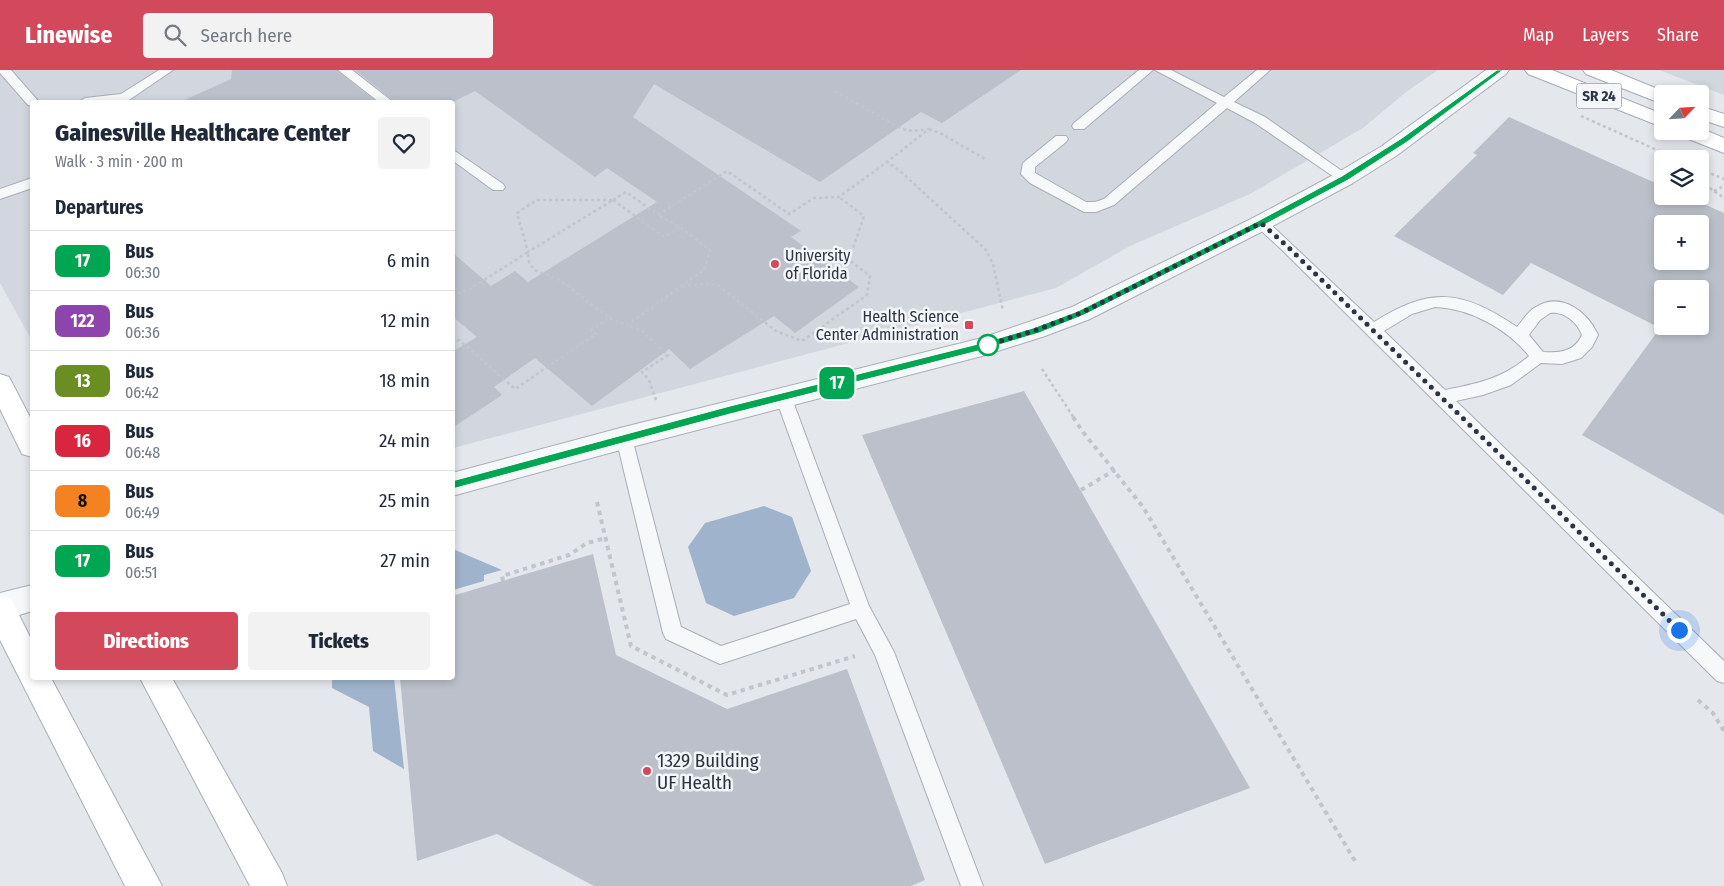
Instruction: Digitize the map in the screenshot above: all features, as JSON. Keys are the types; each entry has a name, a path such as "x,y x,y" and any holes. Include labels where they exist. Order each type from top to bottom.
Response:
{"main road":[{"name":"SR 24","path":"1535,70 1654,118"},
{"name":"SR 24","path":"1593,70 1654,94"},
{"path":"1709,115 1724,121"},
{"path":"1709,140 1724,146"},
{"path":"0,384 30,442"},
{"path":"0,608 30,668"},
{"path":"36,680 144,886"},
{"path":"156,680 269,886"}],"street":[{"path":"455,484 783,396 982,347 1081,313 1261,223 1345,178 1396,146 1499,70"},
{"path":"0,608 30,599"}],"lane":[{"path":"4,70 31,100"},
{"path":"120,100 167,70"},
{"path":"344,70 384,100"},
{"path":"1079,126 1148,70"},
{"path":"1161,70 1260,120 1345,178"},
{"path":"1244,70 1261,73"},
{"path":"1061,140 1028,166 1028,174 1035,180 1084,207 1096,207 1109,202 1261,73"},
{"path":"455,155 498,187"},
{"path":"0,194 30,184"},
{"path":"1261,223 1444,397 1724,674"},
{"path":"1374,330 1412,307 1426,302 1444,301 1461,303 1480,311 1520,335 1530,344 1538,356 1559,360 1569,357 1588,341 1590,335 1585,322 1566,310 1548,308 1536,314 1520,335"},
{"path":"1444,397 1502,383 1516,376 1538,356"},
{"path":"783,396 860,609 884,652 972,886"},
{"path":"624,438 673,632 720,654 860,609"}],"path":[{"path":"835,91 902,129 913,131 929,129 940,133 985,159"},
{"path":"1577,114 1657,150"},
{"path":"658,215 727,171 789,214 814,198 839,197 929,129"},
{"path":"887,162 900,171 986,250 991,257 995,271 998,296 1003,311"},
{"path":"1709,173 1724,179"},
{"path":"1714,191 1724,186"},
{"path":"1709,187 1724,198"},
{"path":"455,294 470,289 626,192 710,250 704,270 627,325"},
{"path":"682,286 708,284 719,286 776,331 802,340 867,295 870,276 849,260 864,216 839,197"},
{"path":"656,400 649,380 642,372 668,354 642,331 609,318 560,280 534,270 529,262 517,213 537,200 613,200 664,237 680,228"},
{"path":"455,342 459,340 515,389 596,334 591,330 609,318"},
{"path":"1042,369 1083,432 1115,470 1153,523 1355,861"},
{"path":"1081,490 1115,470"},
{"path":"503,581 502,576 568,555 587,543 606,538"},
{"path":"1698,700 1713,712 1724,731"}],"shaded area":[{"name":"University of Florida","path":"0,70 1438,70 1406,92 1363,128 1250,194 1130,246 1056,288 455,447 455,100 30,100 30,337 0,283"},
{"path":"1659,70 1724,70 1724,95 1709,89 1709,85 1698,85"}],"water":[{"path":"764,506 792,517 811,571 794,598 734,616 706,603 688,547 705,523"},
{"path":"455,550 502,570 484,575 484,581 455,589"},
{"path":"332,680 394,680 404,769 373,751 369,707 332,688"}],"building":[{"path":"232,70 336,70 374,100 184,100 231,79"},
{"path":"355,70 1021,70 942,123 921,112 820,182 654,84 633,117 801,231 791,237 859,287 795,333 774,316 690,369 669,349 592,406 535,358 494,387 502,395 455,426 455,350 477,337 455,319 455,255 491,286 515,271 528,282 657,202 607,168 595,177 475,91 455,101 392,100"},
{"path":"1509,117 1654,182 1654,205 1706,205 1724,213 1724,515 1582,435 1655,335 1709,335 1709,280 1654,280 1654,325 1531,263 1503,295 1394,236 1477,155 1473,153"},
{"path":"1024,391 1250,788 1045,864 862,435"},
{"name":"1329 Building UF Health","path":"593,554 616,655 727,709 847,669 925,880 911,886 594,886 497,834 417,861 400,680 455,680 455,595"}],"bus line":[{"name":"17","path":"455,484 783,396 982,347 1081,313 1261,223 1345,178 1389,151 1450,108 1499,70"}],"place":[{"name":"University of Florida","path":"775,264"},
{"name":"Health Science Center Administration","path":"969,325"},
{"name":"1329 Building UF Health","path":"647,771"}],"route":[{"path":"988,345 982,347 1081,313 1261,223 1444,397 1679,630"}]}
